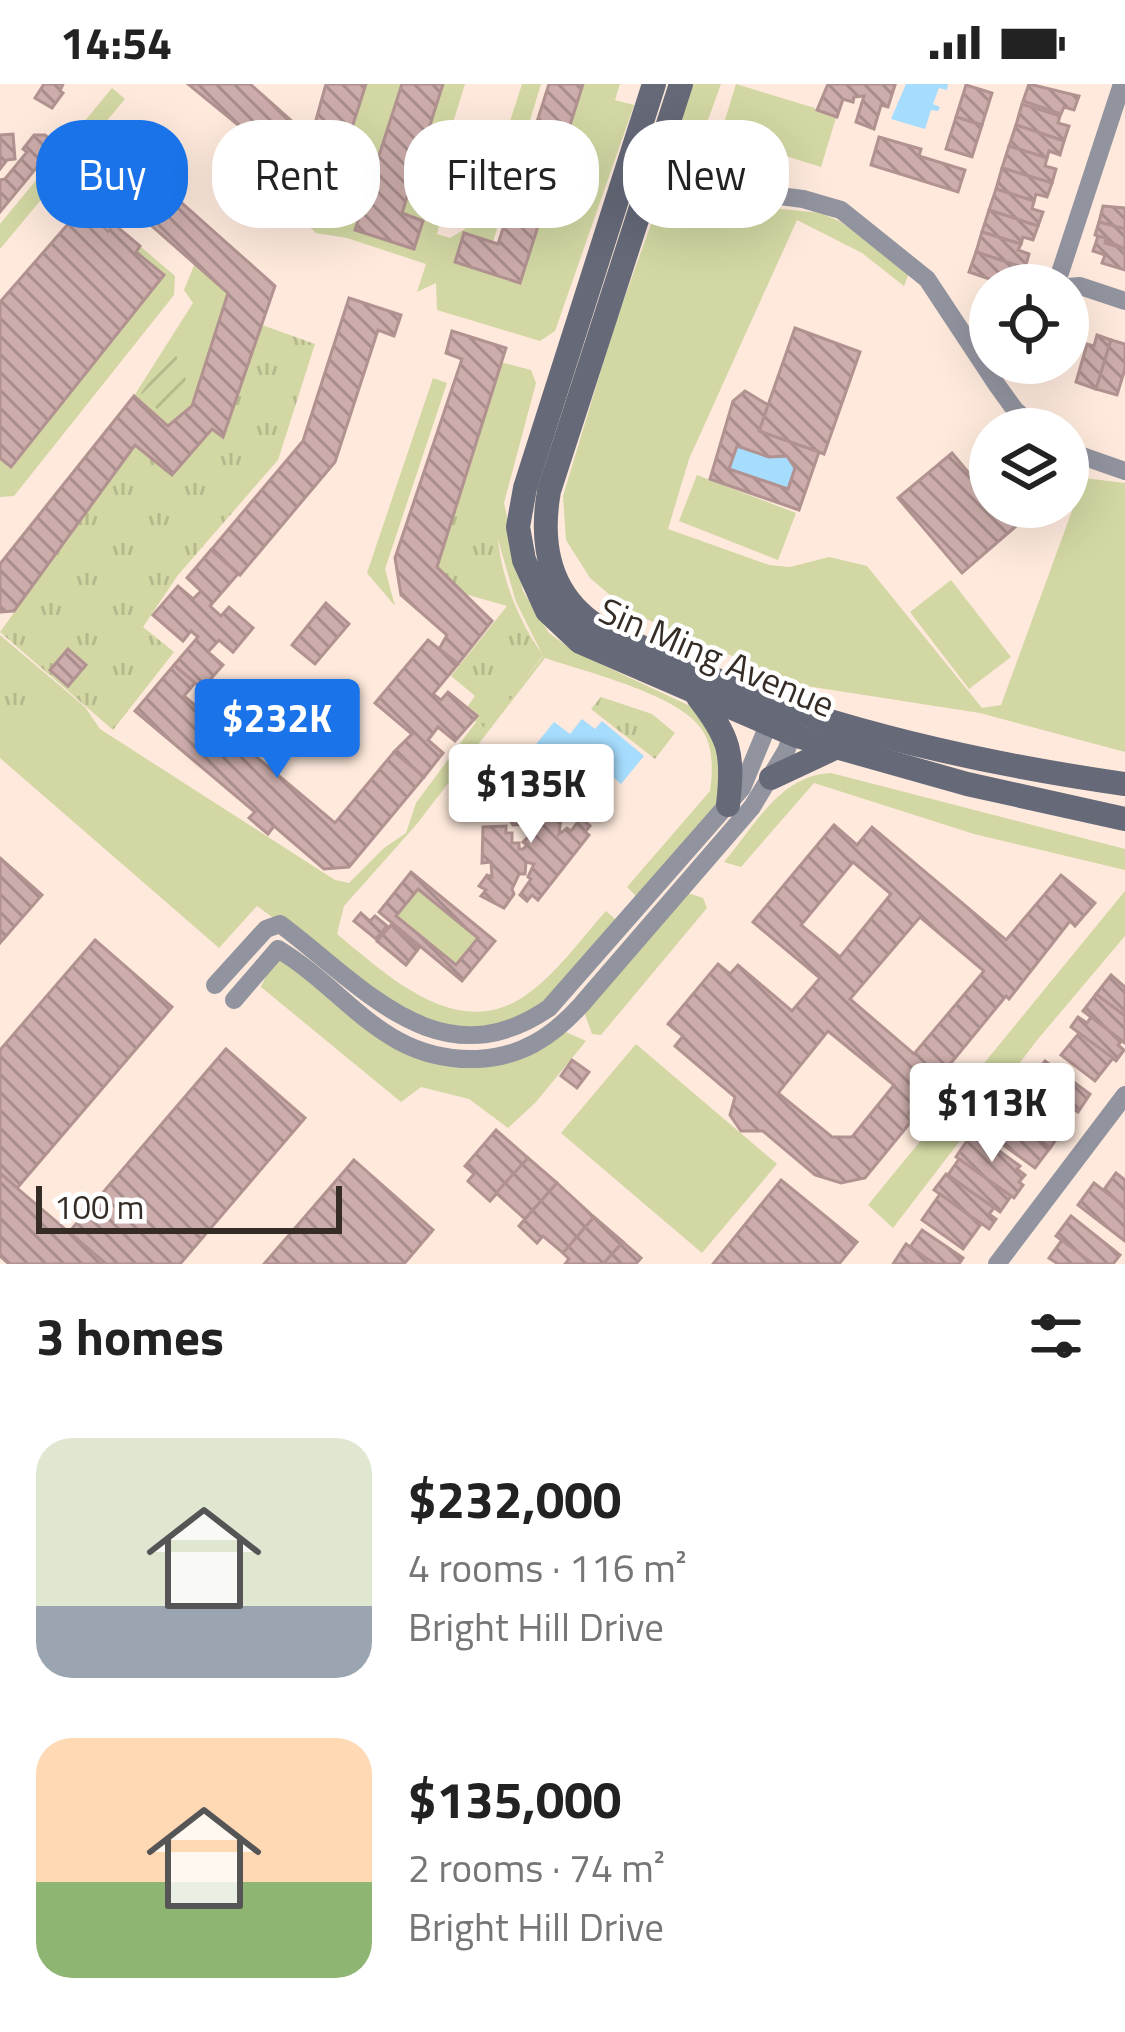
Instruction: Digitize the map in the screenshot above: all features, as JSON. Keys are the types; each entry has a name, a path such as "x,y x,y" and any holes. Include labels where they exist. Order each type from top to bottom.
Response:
{"main road":[{"name":"Sin Ming Avenue","path":"642,120 654,84"},
{"name":"Sin Ming Avenue","path":"670,120 682,84"},
{"name":"Sin Ming Avenue","path":"623,178 525,488 518,527 533,585 547,611 580,642 694,693 785,718 1125,784"},
{"name":"Sin Ming Avenue","path":"635,228 549,491 543,524 547,554 562,594 591,623 703,674 837,747 968,784 1125,819"},
{"path":"694,693 723,730 730,749 728,805"},
{"path":"771,778 837,747"}],"street":[{"path":"1062,264 1122,84"},
{"path":"789,197 841,210 927,279 969,340"},
{"path":"1089,289 1125,301"},
{"path":"997,384 1016,408"},
{"path":"1089,458 1125,471"},
{"path":"234,1000 278,949 404,1046 430,1056 486,1058 520,1051 559,1029 752,807 771,778 785,718"},
{"path":"404,1046 396,1037 407,1023 487,1035 511,1029 549,1008 742,788 785,718"},
{"path":"215,985 266,929 280,924 382,1005 425,1029"},
{"path":"997,1264 1125,1095"}],"green space":[{"path":"346,84 402,84 380,152 380,120 334,120"},
{"path":"443,84 465,84 454,120 432,120"},
{"path":"522,84 541,84 530,120 510,120"},
{"path":"583,84 620,84 615,100 634,105 629,120 623,120 623,136 599,205 599,120 572,120"},
{"path":"691,84 721,84 708,120 680,120"},
{"path":"736,84 836,118 821,167 789,157 789,120 725,120"},
{"path":"112,88 125,99 108,120 86,120"},
{"path":"36,180 36,206 0,249 0,224"},
{"path":"789,210 821,213 841,222 909,273 904,286 862,253 797,220 689,459 668,529 769,565 790,567 829,557 867,566 982,708 1001,705 1066,528 1089,528 1089,479 1125,483 1125,752 980,713 800,685 630,612 590,578 566,540 563,496 650,228 789,228"},
{"path":"311,228 356,228 414,248 421,228 438,228 437,234 450,238 466,228 497,228 493,242 466,235 502,278 520,283 537,228 591,228 555,331 540,341 437,310 436,283 417,292 426,264"},
{"path":"140,246 175,276 174,295 14,496 0,497 0,458 11,466 163,276 136,252"},
{"path":"195,263 228,293 192,406 168,426 134,396 193,303 184,290"},
{"path":"262,325 315,344 278,460 178,575 143,627 174,652 113,730 0,632 135,445 172,475 212,429 223,436"},
{"path":"174,350 187,395 167,419 141,393"},
{"path":"492,360 531,370 536,383 504,503 523,591 549,633 575,652 690,706 713,740 721,785 705,821 637,897 627,887 710,791 708,742 700,727 671,704 545,658 416,825 344,906 337,934 423,997 473,1012 498,1009 535,988 606,911 622,925 549,1007 511,1029 425,1028 257,906 219,948 0,758 0,635 85,707 100,729 335,880 349,883 406,833 416,803 476,722 487,729 543,656 516,602 495,529 438,522"},
{"path":"433,378 447,383 385,569 395,606 367,573"},
{"path":"697,475 796,513 778,560 679,521"},
{"path":"498,503 498,542 507,583 543,655 488,730 463,713 475,696 451,676 507,606 419,581 438,522"},
{"path":"951,580 1011,657 969,689 910,612"},
{"path":"0,650 59,701 20,746 0,728"},
{"path":"601,697 652,714 675,733 655,759 591,709"},
{"path":"831,773 1125,849 1125,870 974,834 814,783 741,867 724,862 783,793 813,776"},
{"path":"418,889 478,938 456,965 396,916"},
{"path":"679,890 703,898 707,908 601,1035 592,1034 582,1006"},
{"path":"1125,891 1125,936 1038,1039 893,1228 868,1205"},
{"path":"278,949 404,1046 486,1058 559,1029 586,1041 508,1128 469,1099 421,1087 401,1102 261,987"},
{"path":"636,1044 777,1164 702,1253 561,1133"}],"water":[{"path":"906,84 948,84 947,90 939,88 933,104 940,107 931,110 925,129 891,119"},
{"path":"737,446 769,457 787,456 795,468 788,489 729,469"},
{"path":"582,719 595,729 602,721 644,756 621,784 594,761 584,773 574,765 565,777 547,763 532,782 520,772 554,722 570,734"}],"building":[{"path":"44,84 63,84 63,93 52,108 35,98"},
{"path":"188,84 250,84 291,120 232,120"},
{"path":"326,84 366,84 354,120 316,120"},
{"path":"402,84 443,84 432,120 404,120 402,213 404,228 421,228 414,249 355,230 380,228 380,152"},
{"path":"549,84 583,84 572,120 538,120"},
{"path":"828,84 895,85 888,107 881,105 874,129 856,122 864,96 854,97 853,102 843,99 837,117 817,110"},
{"path":"1029,84 1079,96 1074,110 1064,107 1061,114 1023,101"},
{"path":"966,85 992,93 982,125 956,117"},
{"path":"1022,104 1060,116 1058,123 1069,126 1064,141 1016,125"},
{"path":"956,117 982,125 972,157 946,149"},
{"path":"1016,125 1064,141 1060,155 1049,151 1047,158 1009,146"},
{"path":"13,134 15,159 7,160 0,169 0,135"},
{"path":"36,135 36,168 0,212 0,180 27,152 23,149"},
{"path":"879,137 921,149 919,156 965,170 958,192 871,165"},
{"path":"1009,146 1047,158 1045,166 1056,169 1052,183 1002,168"},
{"path":"1002,168 1052,183 1047,197 1036,194 1034,201 996,189"},
{"path":"996,189 1034,201 1032,209 1043,212 1038,226 989,210"},
{"path":"1103,206 1125,208 1125,229 1099,222"},
{"path":"188,208 275,286 223,437 212,429 172,475 135,445 14,611 0,612 0,564 134,396 168,426 192,406 228,293 154,228 188,228"},
{"path":"989,210 1038,226 1033,240 1023,237 1021,244 982,232"},
{"path":"1099,222 1125,229 1125,249 1095,235"},
{"path":"65,228 119,228 140,246 136,252 164,275 11,467 0,458 0,302"},
{"path":"503,228 537,228 520,283 455,262 464,233 498,244"},
{"path":"982,232 1021,244 1018,250 1029,254 1026,264 1013,264 976,252"},
{"path":"1098,236 1125,249 1125,270 1102,263 1105,255 1093,251"},
{"path":"976,252 1013,264 972,264"},
{"path":"349,298 401,315 394,336 378,330 335,462 240,575 211,550 303,441"},
{"path":"795,328 860,352 824,454 759,431"},
{"path":"452,331 506,348 437,567 492,621 458,664 439,649 447,635 401,595 395,558 462,359 446,353"},
{"path":"1097,335 1111,340 1096,389 1082,384 1089,384 1089,345 1094,346"},
{"path":"1111,340 1125,344 1125,369 1117,395 1096,389"},
{"path":"745,391 768,405 759,431 819,452 799,510 710,479 733,401","holes":["737,446 769,457 787,456 795,468 788,489 729,469"]},
{"path":"952,453 969,473 969,528 1014,528 962,573 898,498"},
{"path":"211,550 238,574 210,606 221,616 229,607 253,628 233,652 219,640 208,652 223,665 202,689 174,665 198,637 191,631 183,641 153,615 178,586 193,599 201,591 187,578"},
{"path":"326,603 349,624 315,664 292,645"},
{"path":"428,640 458,664 433,694 441,700 448,692 477,716 455,741 438,727 428,740 443,753 424,777 394,752 412,734 375,703"},
{"path":"68,649 86,665 68,686 50,670"},
{"path":"174,665 195,683 184,696 335,823 394,752 424,777 349,867 324,869 274,826 268,834 249,818 255,812 135,711"},
{"path":"508,791 577,797 572,820 561,819 559,834 567,828 571,831 581,818 590,826 585,832 589,835 538,900 532,895 527,901 520,895 534,864 526,862 525,874 519,874 504,908 481,896 486,890 479,886 487,875 492,877 491,862 482,863 483,827 506,826 512,843 523,849 527,845 523,842 542,823 513,825 506,814"},
{"path":"834,825 857,845 872,827 1006,940 1061,875 1095,903 1075,926 1070,921 1009,999 1006,996 937,1080 934,1098 914,1106 909,1113 914,1118 865,1178 841,1183 815,1175 763,1131 741,1131 730,1115 735,1097 675,1046 683,1036 668,1024 718,964 730,974 738,965 792,1011 820,978 753,922","holes":["853,862 891,894 840,957 801,925","920,917 984,971 914,1054 850,999","828,1031 894,1085 852,1137 832,1137 778,1093"]},
{"path":"0,858 42,895 0,943"},
{"path":"411,872 495,941 462,981 379,912","holes":["418,889 478,938 456,965 396,916"]},
{"path":"361,913 387,926 376,939 354,921"},
{"path":"391,925 419,948 406,965 377,941"},
{"path":"95,940 172,1007 17,1188 0,1173 0,1050"},
{"path":"1111,975 1125,987 1125,1016 1096,994"},
{"path":"1096,994 1125,1016 1125,1043 1083,1011"},
{"path":"1078,1017 1087,1023 1091,1017 1122,1041 1118,1045 1124,1050 1116,1061 1071,1027"},
{"path":"1079,1033 1113,1058 1095,1081 1061,1055"},
{"path":"226,1049 305,1118 180,1264 106,1264 69,1232"},
{"path":"572,1060 589,1072 577,1088 561,1076"},
{"path":"1045,1061 1090,1094 1078,1112 1032,1078"},
{"path":"1036,1081 1074,1110 1062,1127 1023,1098"},
{"path":"1028,1102 1059,1125 1050,1148 1014,1121"},
{"path":"1003,1114 1050,1148 1035,1168 988,1134"},
{"path":"496,1130 528,1158 490,1201 468,1181 474,1174 465,1166"},
{"path":"973,1132 1020,1166 1017,1169 1025,1175 1014,1198 956,1157"},
{"path":"528,1158 557,1183 525,1219 496,1193"},
{"path":"959,1159 1011,1196 1000,1212 948,1175"},
{"path":"354,1160 433,1230 404,1264 264,1264"},
{"path":"0,1173 106,1264 9,1264 0,1256"},
{"path":"1116,1173 1125,1180 1125,1207 1103,1191"},
{"path":"946,1174 994,1208 989,1214 996,1219 989,1229 934,1190"},
{"path":"781,1180 857,1242 839,1264 713,1264"},
{"path":"557,1183 594,1217 563,1253 543,1236 537,1243 519,1226"},
{"path":"1094,1183 1125,1207 1125,1241 1078,1205"},
{"path":"940,1194 981,1224 963,1249 922,1220"},
{"path":"1071,1216 1120,1255 1113,1264 1093,1264 1056,1236"},
{"path":"594,1217 623,1242 603,1264 565,1264 569,1259 563,1253"},
{"path":"922,1230 963,1258 959,1264 935,1264 910,1247"},
{"path":"1062,1240 1093,1264 1058,1264 1049,1258"},
{"path":"623,1242 641,1258 636,1264 603,1264"},
{"path":"906,1244 910,1247 935,1264 893,1264"}]}
